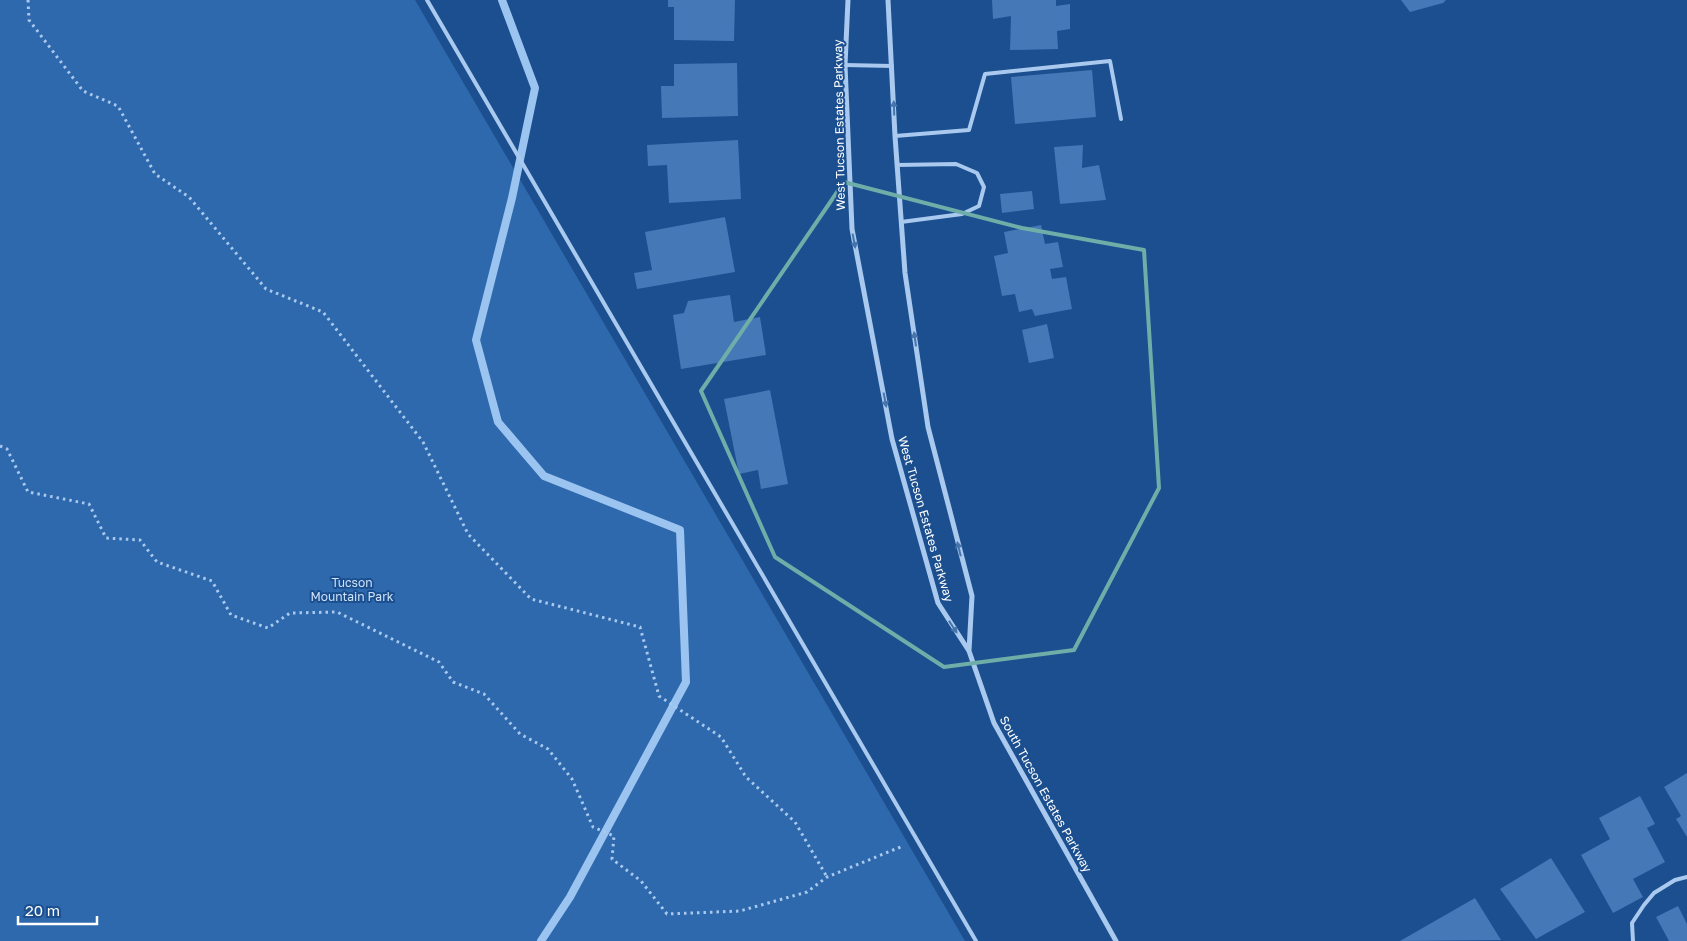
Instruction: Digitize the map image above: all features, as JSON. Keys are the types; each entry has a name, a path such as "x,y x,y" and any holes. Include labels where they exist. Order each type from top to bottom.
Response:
{"street":[{"name":"West Tucson Estates Parkway","path":"848,0 845,66 852,229 892,439 938,603 969,651"},
{"name":"West Tucson Estates Parkway","path":"888,0 905,273 928,427 972,596 969,651"},
{"name":"South Tucson Estates Parkway","path":"969,651 994,724 1116,941"}],"lane":[{"path":"428,0 976,941"},
{"path":"895,136 969,130 985,74 1110,61 1121,119"},
{"path":"845,66 892,66"},
{"path":"897,165 956,164 977,173 984,187 979,206 962,214 901,222"},
{"path":"1633,941 1632,923 1654,893 1675,880 1687,877"}],"path":[{"path":"28,0 29,20 84,91 118,106 155,174 189,197 266,289 323,312 423,442 468,534 531,599 640,627 659,696 721,737 746,777 795,822 827,877"},
{"path":"0,446 6,449 28,492 89,504 106,538 140,540 157,562 212,581 230,615 268,628 290,613 337,612 439,662 453,682 484,694 520,734 548,749 572,779 593,827 614,836 612,859 641,881 667,914 740,911 807,892 827,877 916,840"}],"highlighted area":[{"path":"844,182 1022,228 1144,250 1159,488 1074,650 944,667 775,557 701,391"}],"green space":[{"name":"Tucson Mountain Park","path":"0,0 415,0 965,941 0,941"}],"building":[{"path":"668,0 735,0 734,41 674,40 674,7 668,7"},
{"path":"992,0 1056,0 1056,6 1070,4 1070,29 1057,31 1058,49 1010,50 1011,16 993,19"},
{"path":"1401,0 1446,0 1443,3 1410,12"},
{"path":"737,63 738,116 662,118 661,86 674,86 674,64"},
{"path":"1092,70 1096,117 1015,124 1011,77"},
{"path":"738,140 741,199 669,203 667,165 648,166 647,145"},
{"path":"1083,145 1082,168 1099,165 1106,200 1060,204 1054,147"},
{"path":"1032,191 1034,209 1002,213 1000,194"},
{"path":"725,217 735,272 637,289 634,273 652,270 645,232"},
{"path":"1041,225 1045,244 1058,242 1063,267 1050,269 1052,279 1066,277 1072,309 1035,316 1032,309 1019,312 1015,294 1002,296 994,256 1008,253 1004,232"},
{"path":"730,295 734,322 760,317 766,355 681,369 673,315 684,313 688,301"},
{"path":"1047,324 1054,358 1029,363 1022,330"},
{"path":"770,390 788,484 761,489 758,470 739,474 724,399"},
{"path":"1687,773 1687,837 1676,819 1681,816 1664,787"},
{"path":"1640,796 1655,824 1647,828 1665,862 1633,879 1643,897 1613,913 1581,855 1610,839 1599,818"},
{"path":"1551,858 1585,912 1536,939 1500,889"},
{"path":"1475,898 1501,940 1400,941"},
{"path":"1678,906 1687,924 1687,941 1669,941 1656,917"}],"waterway":[{"path":"502,0 535,88 512,198 476,340 498,422 544,476 680,530 686,682 570,897 541,941"}]}
